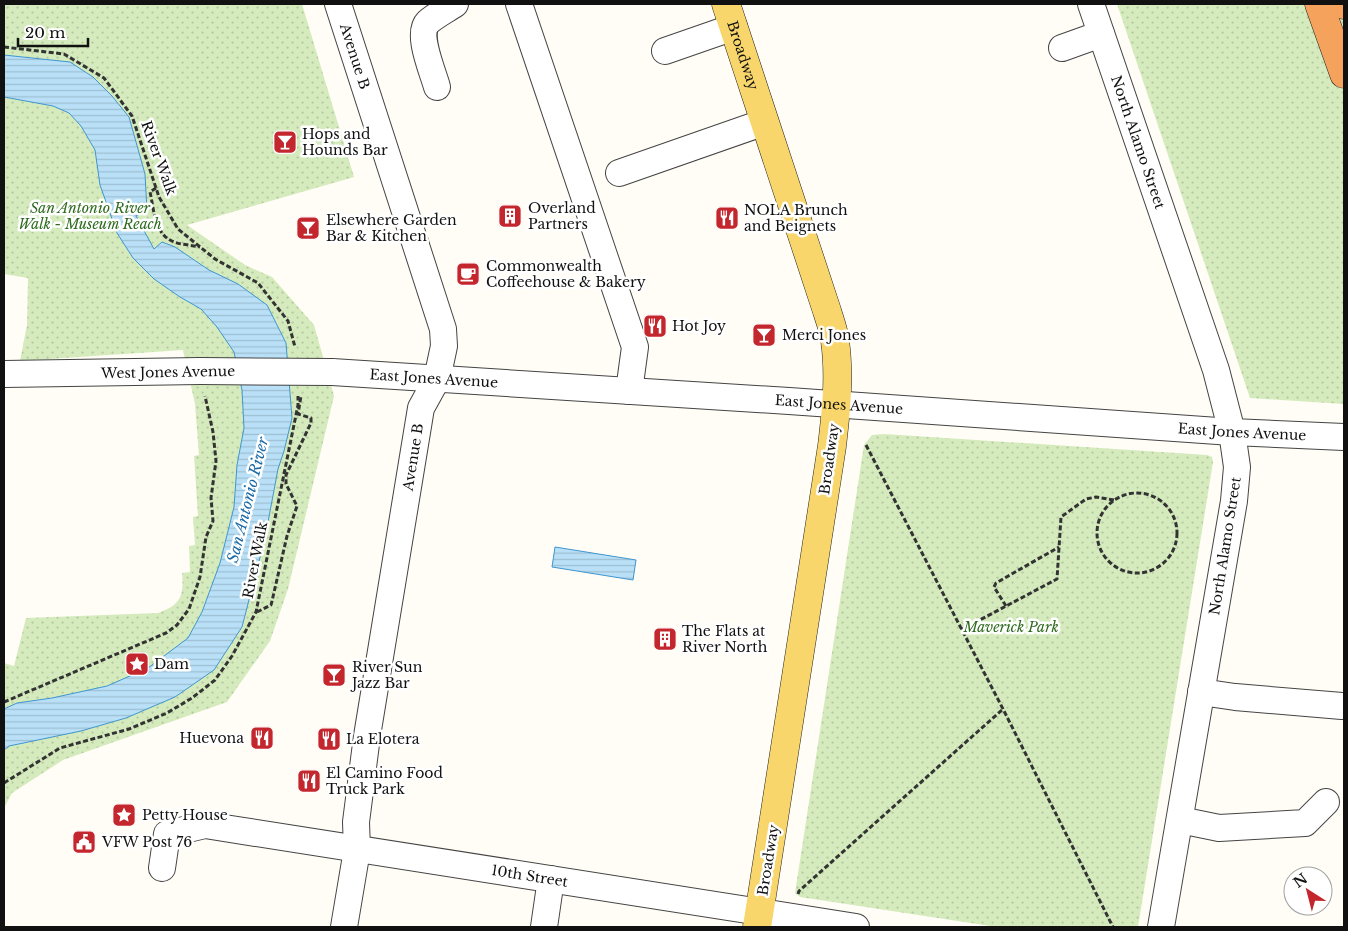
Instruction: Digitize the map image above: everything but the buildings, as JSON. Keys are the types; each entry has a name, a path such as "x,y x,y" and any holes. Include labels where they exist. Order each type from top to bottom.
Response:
{"highway":[{"path":"1319,4 1344,74"}],"main road":[{"name":"Broadway","path":"730,16 835,341 836,404 832,446 758,919"}],"street":[{"name":"Avenue B","path":"338,4 443,329 444,346 437,379 421,408 367,736 356,822 357,850 344,927"},
{"path":"437,87 424,42 424,30 427,22 455,4"},
{"path":"519,4 635,347 630,391"},
{"name":"North Alamo Street","path":"1091,4 1216,370 1232,432 1237,467 1234,501 1161,927"},
{"path":"665,51 730,16"},
{"path":"1062,48 1101,34"},
{"path":"619,173 765,122"},
{"name":"East Jones Avenue","path":"332,372 836,404 1232,432 1344,437"},
{"name":"West Jones Avenue","path":"4,374 202,383 332,372"},
{"path":"1201,692 1235,697 1342,706"},
{"path":"1180,820 1219,828 1305,823 1326,802"},
{"name":"10th Street","path":"162,868 167,834 205,825 552,879 758,919 856,927"},
{"path":"544,927 552,879"}],"path":[{"name":"River Walk","path":"4,47 64,54 104,78 132,116 159,197 178,229 215,259 258,283 288,321 297,355"},
{"path":"156,188 150,192 154,218 162,233 172,241 201,247"},
{"path":"4,702 166,633 177,625 189,609 200,577 206,537 213,522 211,498 216,461 213,432 202,383"},
{"name":"River Walk","path":"4,783 60,748 129,729 167,713 192,698 214,680 232,656 256,612 298,406 298,389"},
{"path":"256,612 270,605 272,601 287,536 297,506 286,484 286,476 311,423 311,418 298,414 301,396"},
{"path":"866,445 1114,927"},
{"path":"961,630 1057,579 1062,517 1086,499 1096,496 1114,500 1126,494 1138,493 1151,495 1162,501 1176,522 1177,535 1174,547 1168,558 1158,567 1146,571 1132,572 1119,568 1108,560 1100,549 1097,536 1098,522 1104,509 1114,500"},
{"path":"1006,606 994,587 996,583 1059,546"},
{"path":"797,895 799,891 1003,709"}],"green space":[{"name":"San Antonio River Walk - Museum Reach","path":"4,4 302,4 354,177 187,225 245,265 272,277 314,325 334,396 288,589 270,641 227,702 63,760 12,793 4,808 4,663 14,666 26,618 158,613 172,607 181,594 182,573 190,572 189,546 195,545 193,517 198,516 194,456 199,455 195,404 183,350 20,361 27,325 28,278 4,274"},
{"path":"1117,4 1344,4 1344,404 1250,398"},
{"name":"Maverick Park","path":"884,434 1207,455 1212,457 1213,462 1138,927 997,927 800,897 795,893 864,445 872,435"}],"water":[{"name":"San Antonio River","path":"4,55 70,62 93,77 129,117 145,174 147,211 136,216 154,249 162,242 175,247 209,270 238,284 267,305 286,343 292,418 278,469 265,538 242,627 214,670 175,697 126,718 81,731 9,746 4,750 4,709 17,703 52,698 107,686 148,668 188,638 202,612 220,563 234,507 237,465 244,428 242,390 234,352 217,327 201,309 154,279 133,258 117,233 100,185 95,150 81,126 69,113 53,106 4,97"},
{"path":"555,547 636,560 633,580 552,567"}],"place":[{"name":"Hops and Hounds Bar","path":"285,142"},
{"name":"Overland Partners","path":"510,216"},
{"name":"NOLA Brunch and Beignets","path":"727,218"},
{"name":"Elsewhere Garden Bar & Kitchen","path":"308,228"},
{"name":"Commonwealth Coffeehouse & Bakery","path":"468,274"},
{"name":"Hot Joy","path":"655,326"},
{"name":"Merci Jones","path":"764,335"},
{"name":"The Flats at River North","path":"665,639"},
{"name":"Dam","path":"137,664"},
{"name":"River Sun Jazz Bar","path":"334,675"},
{"name":"Huevona","path":"262,738"},
{"name":"La Elotera","path":"329,739"},
{"name":"El Camino Food Truck Park","path":"309,781"},
{"name":"Petty House","path":"124,815"},
{"name":"VFW Post 76","path":"84,842"}]}
